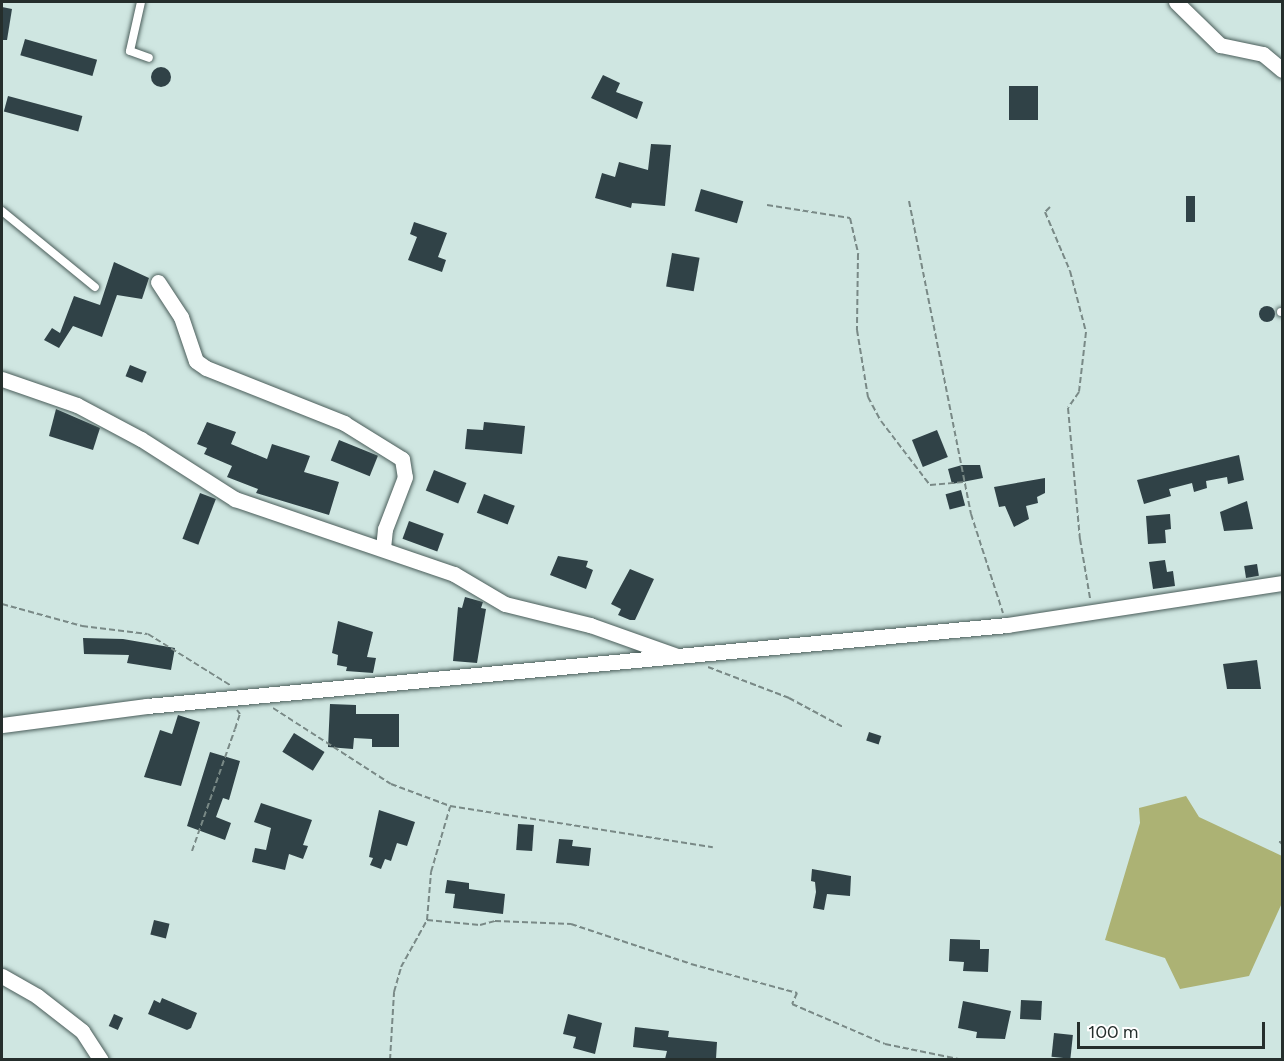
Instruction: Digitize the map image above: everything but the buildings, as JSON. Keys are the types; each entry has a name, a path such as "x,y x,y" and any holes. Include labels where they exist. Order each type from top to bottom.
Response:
{"street":[{"path":"1176,2 1220,45 1263,54 1282,70"},
{"path":"158,282 181,317 196,361 206,368 344,423 402,459 405,477 385,529 382,548"},
{"path":"2,379 87,410 141,439 236,499 454,574 505,604 590,625 683,658"},
{"path":"2,725 242,699 1007,625 1282,584"},
{"path":"2,976 37,996 82,1031 101,1059"}],"lane":[{"path":"141,2 130,51 149,58"},
{"path":"2,211 95,287"}],"path":[{"path":"909,201 970,514 1007,625"},
{"path":"767,205 850,218 858,254 857,330 868,397 881,421 930,486 964,482"},
{"path":"1050,207 1045,212 1070,271 1086,332 1079,392 1068,408 1080,539 1092,614"},
{"path":"2,604 82,626 148,634 225,679 242,699 391,784 450,806 713,847"},
{"path":"704,666 789,698 843,726"},
{"path":"192,851 240,714 242,699"},
{"path":"390,1059 397,978 427,920 431,872 450,806"},
{"path":"1279,841 1282,844"},
{"path":"427,920 480,925 495,921 571,924 691,964 797,993 792,1004 885,1044 963,1059"}],"green space":[{"path":"1186,796 1199,817 1282,856 1282,903 1249,976 1180,989 1165,958 1105,940 1140,823 1139,808"}]}
